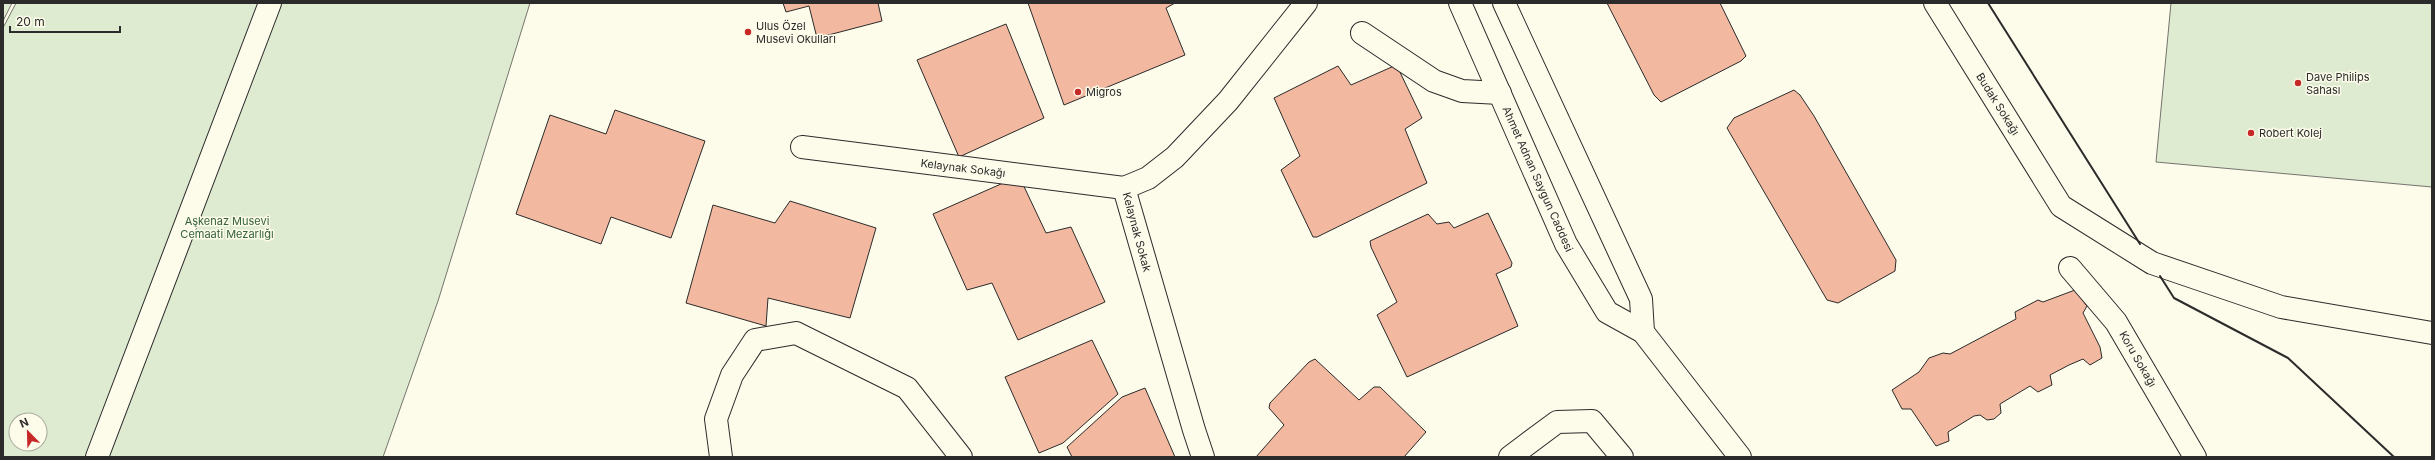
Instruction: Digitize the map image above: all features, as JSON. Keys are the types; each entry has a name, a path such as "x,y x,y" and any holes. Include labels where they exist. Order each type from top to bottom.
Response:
{"street":[{"path":"97,457 270,3"},
{"name":"Kelaynak Sokak","path":"1203,457 1124,188 1148,178 1175,157 1228,101 1306,3"},
{"name":"Ahmet Adnan Saygun Caddesi","path":"1460,3 1566,244 1607,312 1643,332 1740,457"},
{"path":"1504,3 1641,299 1643,332"},
{"name":"Budak Sokağı","path":"1934,3 2061,206 2152,263 2281,307 2432,334"},
{"path":"1362,33 1434,82 1462,91 1500,93"},
{"name":"Kelaynak Sokağı","path":"802,147 1124,188"},
{"name":"Koru Sokağı","path":"2070,268 2116,322 2195,457"},
{"path":"721,457 716,419 732,375 755,340 796,333 907,388 961,457"},
{"path":"1510,457 1557,422 1592,421 1622,457"}],"green space":[{"path":"3,3 12,3 3,21"},
{"name":"Aşkenaz Musevi Cemaati Mezarlığı","path":"16,3 530,3 438,301 383,457 3,457 3,28"},
{"name":"Dave Philips Sahası","path":"2171,3 2432,3 2432,187 2156,162"}],"building":[{"path":"783,3 878,3 882,21 817,38 809,6 786,12"},
{"path":"1028,3 1175,3 1166,8 1185,55 1064,105"},
{"path":"1607,3 1720,3 1746,56 1741,61 1661,102 1654,95"},
{"path":"1006,24 1044,118 959,157 917,60"},
{"path":"1338,66 1351,85 1397,66 1422,118 1405,129 1427,183 1317,237 1313,237 1281,170 1300,156 1274,98"},
{"path":"1794,90 1800,95 1814,116 1896,260 1895,271 1838,303 1827,300 1727,128 1734,118"},
{"path":"615,110 705,141 671,238 611,217 601,244 516,214 550,115 606,134"},
{"path":"1019,176 1046,233 1071,227 1105,302 1018,340 992,283 967,290 933,214"},
{"path":"790,201 876,228 850,318 768,298 766,326 686,303 713,205 775,223"},
{"path":"1488,213 1512,263 1511,267 1496,274 1518,326 1407,377 1377,315 1397,302 1371,247 1370,241 1428,214 1437,224 1449,222 1454,228"},
{"path":"2075,290 2087,306 2083,313 2100,347 2102,358 2090,365 2083,359 2050,375 2052,385 2038,392 2030,386 2000,404 2001,413 1994,419 1987,420 1980,415 1974,416 1948,432 1949,441 1936,446 1911,409 1902,409 1892,390 1919,372 1929,358 1943,353 1950,354 2016,319 2015,312 2038,300 2043,302"},
{"path":"1092,340 1118,394 1063,443 1039,453 1005,377"},
{"path":"1315,359 1359,400 1374,387 1380,387 1426,432 1404,457 1256,457 1284,425 1269,408 1270,403 1309,362"},
{"path":"1145,388 1175,457 1072,457 1067,447 1122,397"}],"wall":[{"path":"1988,3 2140,244"},
{"path":"2160,276 2174,298 2288,358 2394,457"}],"place":[{"name":"Ulus Özel Musevi Okulları","path":"748,32"},
{"name":"Dave Philips Sahası","path":"2298,83"},
{"name":"Migros","path":"1078,92"},
{"name":"Robert Kolej","path":"2251,133"}]}
